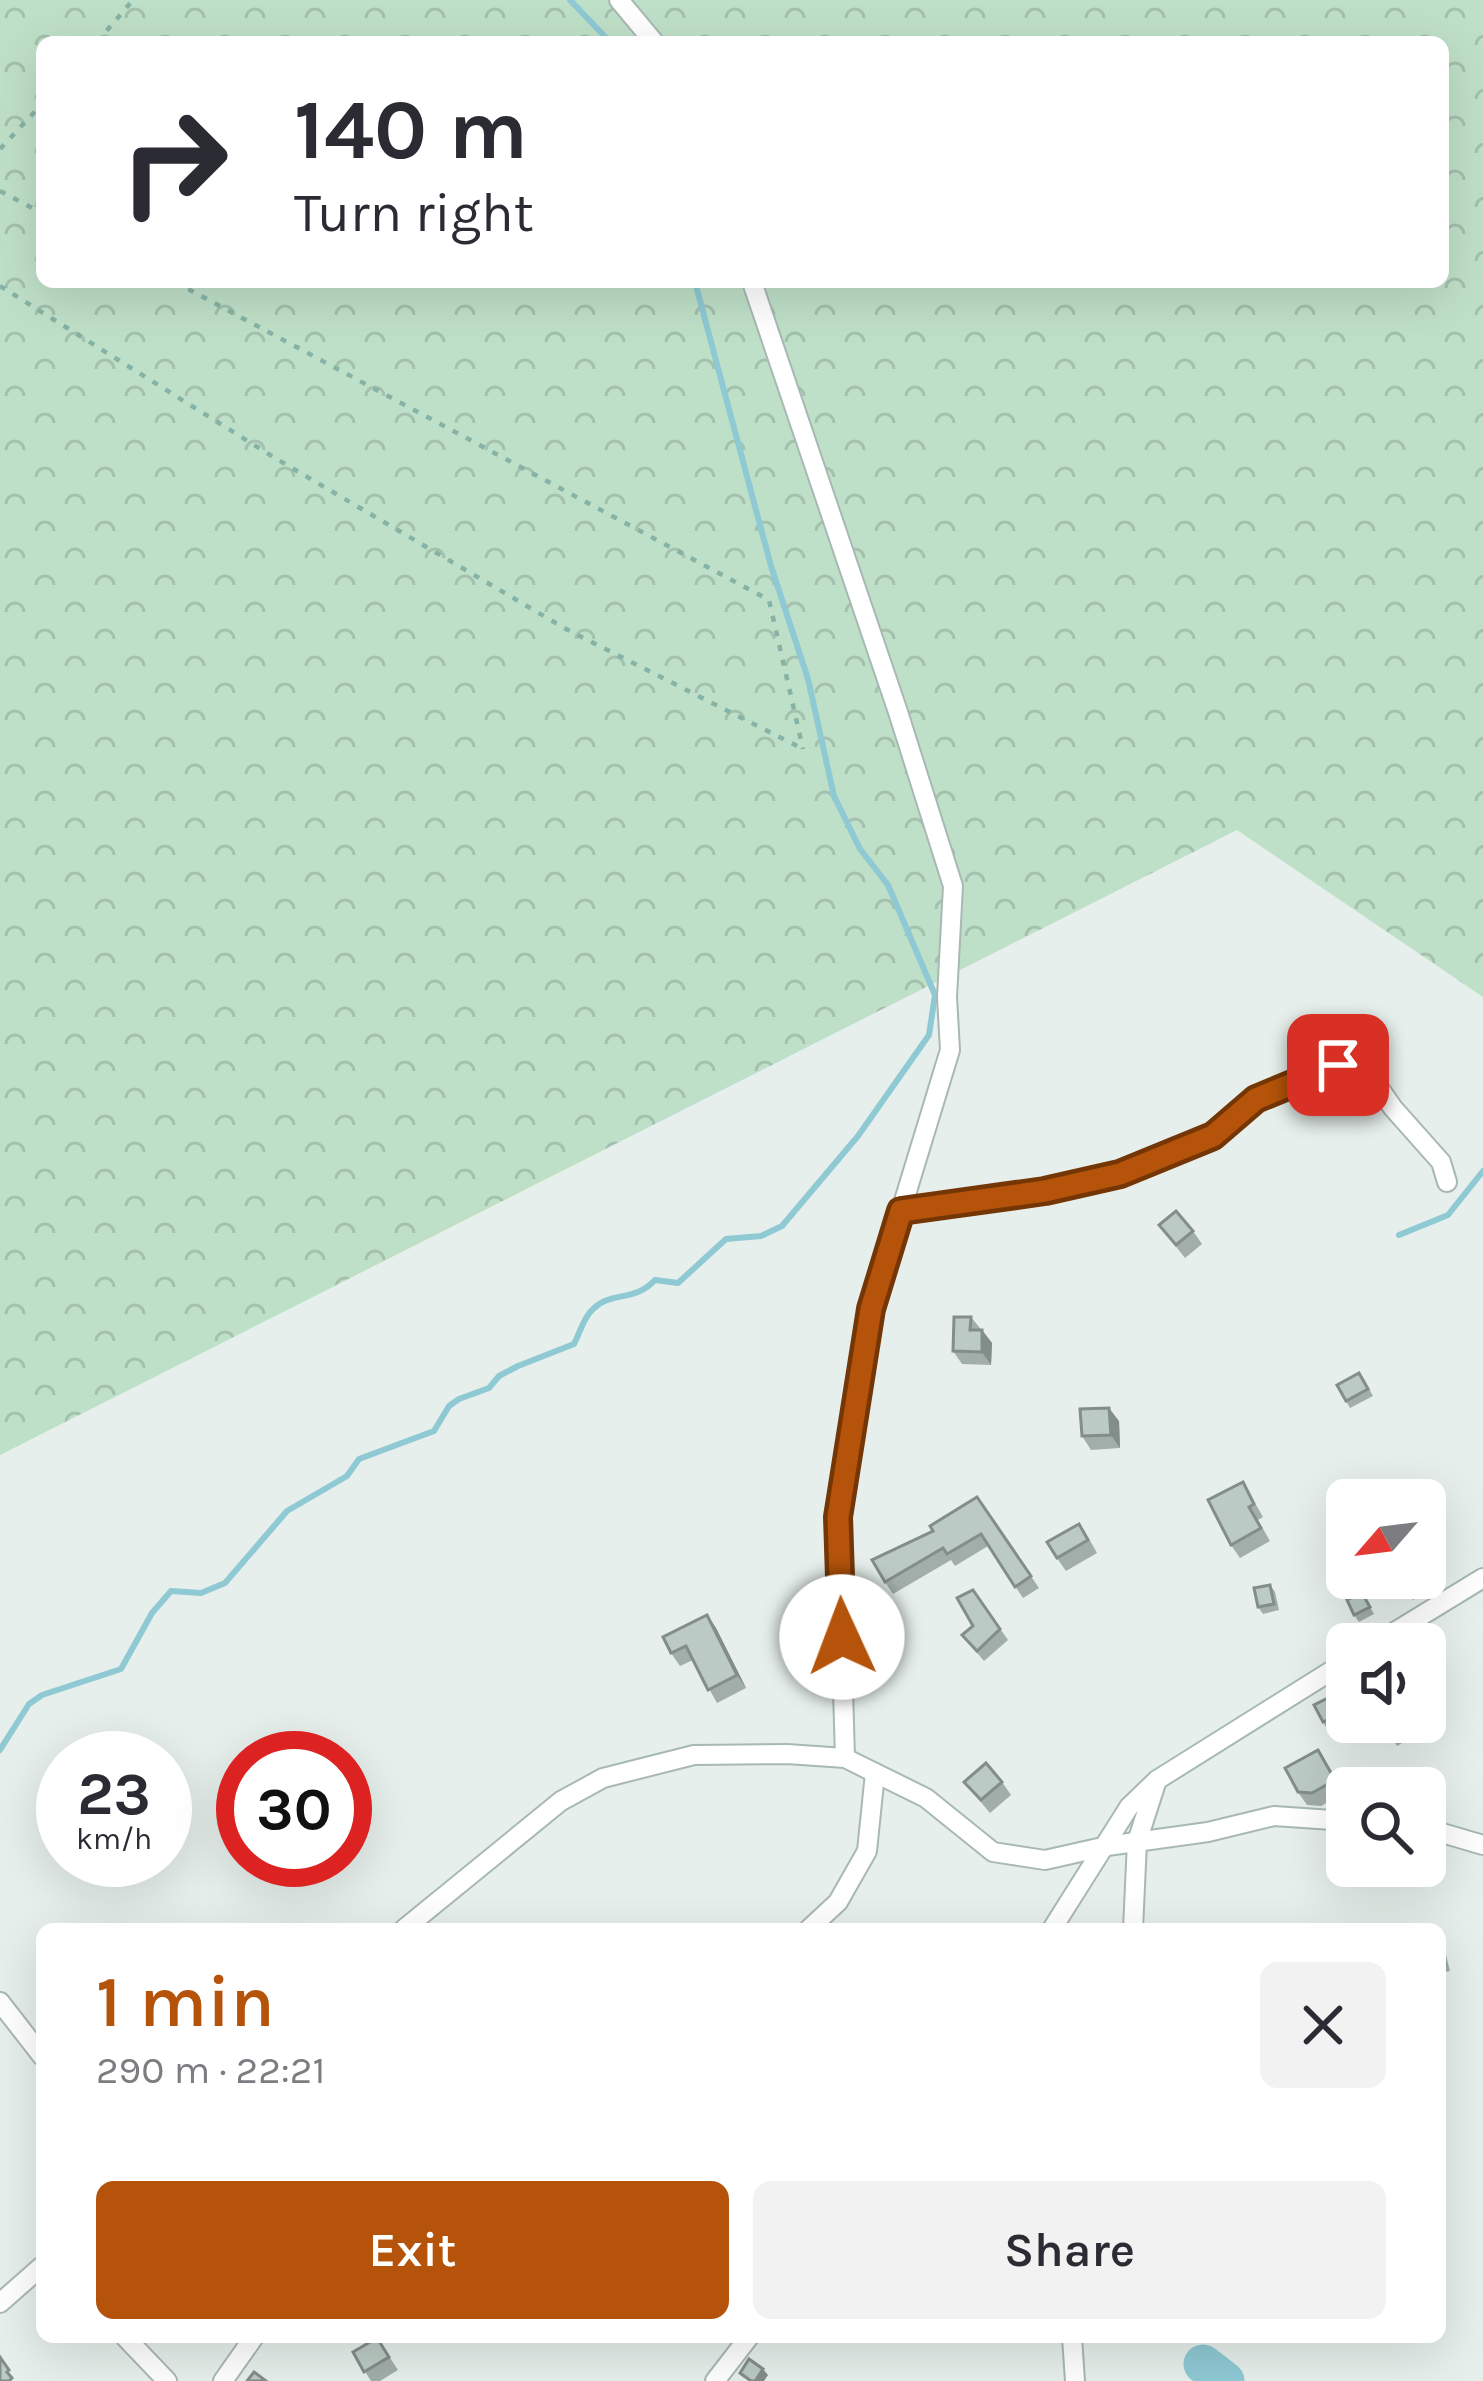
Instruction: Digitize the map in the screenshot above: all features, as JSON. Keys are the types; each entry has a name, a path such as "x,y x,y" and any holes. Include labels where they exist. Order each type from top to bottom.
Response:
{"street":[{"path":"619,0 649,36"},
{"path":"754,288 952,886 946,997 950,1050 871,1309 838,1517 845,1758"},
{"path":"901,1211 1045,1191 1120,1174 1213,1136 1256,1099 1338,1065 1370,1075 1441,1162 1447,1182"},
{"path":"1409,1623 1483,1578"},
{"path":"1056,1923 1129,1807 1156,1780 1326,1674"},
{"path":"412,1923 562,1801 603,1778 694,1755 845,1758 926,1798 993,1852 1045,1860 1274,1816 1326,1820"},
{"path":"815,1923 838,1902 867,1851 875,1773"},
{"path":"1133,1923 1137,1841 1156,1780"},
{"path":"1446,1834 1483,1845"},
{"path":"0,2002 36,2048"},
{"path":"0,2303 36,2271"},
{"path":"131,2343 167,2381"},
{"path":"223,2381 250,2343"},
{"path":"715,2381 744,2343"},
{"path":"1072,2343 1075,2381"}],"path":[{"path":"102,36 133,0"},
{"path":"0,149 36,110"},
{"path":"0,191 36,210"},
{"path":"0,286 274,458 566,629 803,748 769,600 186,288"}],"green space":[{"path":"0,0 1483,0 1483,997 1237,830 0,1455"}],"building":[{"path":"1176,1211 1193,1231 1176,1245 1159,1225"},
{"path":"954,1317 971,1317 970,1330 982,1330 982,1352 953,1351"},
{"path":"1359,1373 1368,1389 1346,1401 1337,1385"},
{"path":"1109,1408 1111,1435 1082,1436 1080,1409"},
{"path":"1243,1482 1261,1528 1231,1545 1208,1500"},
{"path":"977,1497 1031,1576 1015,1587 981,1534 947,1554 943,1548 885,1582 872,1560 933,1531 930,1526"},
{"path":"1079,1524 1088,1540 1057,1558 1047,1542"},
{"path":"1270,1585 1274,1604 1258,1607 1254,1588"},
{"path":"973,1590 1000,1629 977,1651 962,1635 973,1626 957,1598"},
{"path":"1365,1599 1370,1607 1354,1615 1347,1600"},
{"path":"707,1615 737,1675 708,1690 686,1646 671,1653 663,1637"},
{"path":"1326,1699 1326,1720 1323,1722 1314,1705"},
{"path":"1318,1750 1328,1767 1326,1785 1312,1793 1298,1792 1285,1768"},
{"path":"986,1763 1002,1782 981,1800 964,1782"},
{"path":"368,2343 380,2343 389,2357 364,2372 353,2352"},
{"path":"0,2357 12,2378 9,2381 0,2381"},
{"path":"749,2359 763,2369 755,2381 740,2373"}],"waterway":[{"path":"570,0 604,36"},
{"path":"0,1750 29,1704 42,1695 121,1669 152,1613 171,1591 201,1593 225,1583 287,1511 347,1476 359,1459 434,1431 459,1399 489,1388 518,1366 574,1344 600,1303 639,1291 655,1280 678,1283 726,1239 761,1236 782,1226 858,1136 929,1035 935,995 888,885 860,849 834,796 808,679 771,566 697,288"},
{"path":"1399,1235 1448,1215 1483,1171"},
{"path":"1203,2364 1225,2381"}],"route":[{"path":"842,1637 838,1517 871,1309 901,1211 1045,1191 1120,1174 1213,1136 1256,1099 1338,1065"}]}
